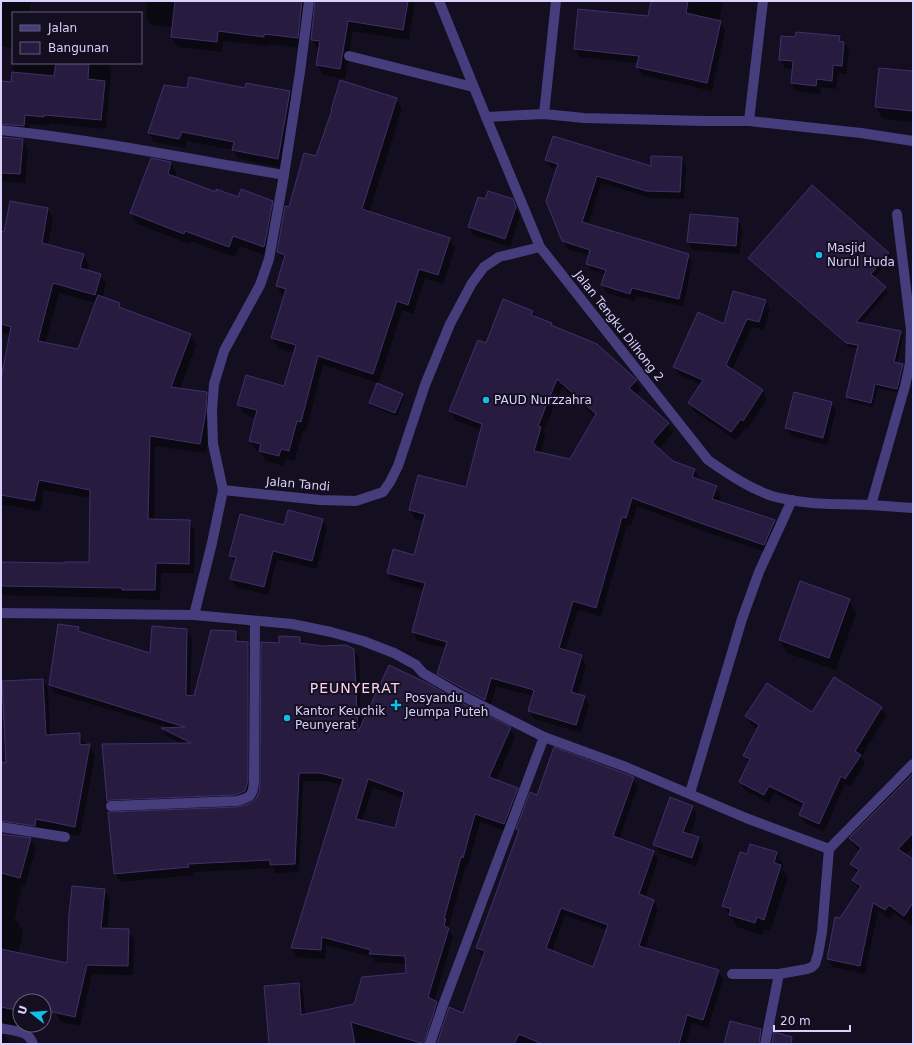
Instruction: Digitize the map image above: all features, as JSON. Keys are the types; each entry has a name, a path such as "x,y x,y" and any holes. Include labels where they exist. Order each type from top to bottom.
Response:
{"street":[{"path":"194,615 212,543 223,490 213,444 212,411 214,384 224,351 260,285 269,259 300,72 309,1"},
{"name":"Jalan Tengku Dilhong 2","path":"439,1 473,87 540,247 708,460 750,487 772,496 828,505 913,508"},
{"path":"544,114 556,1"},
{"path":"749,121 764,1"},
{"path":"349,56 473,87"},
{"path":"486,117 544,114 600,118 749,121 913,141"},
{"path":"1,130 105,143 284,175"},
{"path":"871,506 905,386 910,363 911,330 897,214"},
{"name":"Jalan Tandi","path":"223,490 320,500 356,501 382,492 390,482 398,466 425,385 450,324 472,283 484,267 499,257 540,247"},
{"path":"690,793 742,619 759,572 792,500"},
{"path":"1,613 194,615 292,624 363,640 394,653 416,666 423,673 459,694 544,737 626,767 746,818 829,849"},
{"path":"111,806 236,801 248,798 251,795 254,790 255,621"},
{"path":"430,1044 442,1008 544,737"},
{"path":"732,974 779,974 807,969 815,964 822,932 829,849 913,764"},
{"path":"1,827 65,837"},
{"path":"765,1044 779,974"},
{"path":"1,1028 25,1033 30,1037 33,1044"}],"building":[{"path":"175,1 302,1 298,38 264,34 264,37 218,31 217,42 171,37"},
{"path":"315,1 408,1 403,30 348,21 340,69 316,65 320,41 311,40"},
{"path":"651,1 688,1 686,13 721,21 707,83 636,67 639,56 574,49 578,9 648,16"},
{"path":"796,32 840,36 839,41 844,42 842,66 833,65 832,81 817,79 816,86 791,83 793,61 779,60 781,36 795,37"},
{"path":"56,64 89,64 88,79 105,81 101,120 44,115 44,117 25,115 24,126 1,124 1,81 11,82 12,72 54,76"},
{"path":"879,68 913,71 913,111 875,107"},
{"path":"189,77 245,88 246,83 290,91 278,159 232,150 234,142 182,132 179,139 148,133 164,85 187,88"},
{"path":"340,80 397,98 362,209 450,238 438,275 419,269 408,305 397,301 373,374 318,356 301,422 297,421 289,451 281,449 279,456 259,451 261,444 249,441 257,410 237,405 246,375 284,386 296,345 271,338 286,289 276,286 285,255 277,252 285,206 289,207 304,153 316,156 332,110"},
{"path":"553,136 651,166 651,156 682,157 680,192 646,191 597,176 582,222 689,254 679,299 632,288 630,294 601,285 606,270 586,264 590,250 562,241 546,201 558,164 545,160"},
{"path":"1,137 23,139 20,174 1,173"},
{"path":"151,158 171,162 168,174 216,192 216,189 238,197 241,189 273,201 264,247 233,236 229,247 185,231 184,234 130,213"},
{"name":"Masjid Nurul Huda","path":"812,185 889,253 871,274 886,287 856,322 901,331 894,362 903,364 897,389 875,384 871,403 846,397 858,345 846,343 748,258"},
{"path":"488,191 513,199 516,207 505,239 468,227 478,197 485,199"},
{"path":"10,201 48,208 42,243 84,254 80,268 101,274 95,295 53,283 38,341 78,349 98,295 120,303 119,307 191,334 171,387 207,392 206,411 200,444 150,436 148,519 190,520 189,564 156,563 155,590 1,586 1,562 89,562 90,490 39,480 34,501 1,495 1,379 11,327 1,324 1,231 4,232"},
{"path":"690,214 738,218 736,246 687,242"},
{"path":"733,291 766,300 759,322 747,319 726,365 763,390 743,421 741,419 731,432 688,403 703,380 673,367 698,312 724,324"},
{"path":"503,299 533,311 531,315 552,323 551,325 597,344 637,380 629,388 669,423 652,442 673,461 695,469 692,477 717,486 712,499 775,520 764,545 632,498 626,518 622,517 596,608 573,601 559,648 582,655 571,692 585,696 576,725 528,711 534,690 491,678 485,700 437,674 447,642 412,632 425,583 387,573 393,549 414,555 425,514 409,510 418,475 466,487 482,424 449,411 478,340 486,343","holes":["557,379 596,414 570,459 534,451 541,427 538,426"]},
{"path":"377,383 403,394 395,413 369,403"},
{"path":"794,392 832,402 823,438 785,428"},
{"path":"288,510 323,519 312,561 273,551 264,587 230,579 236,557 229,556 240,514 284,525"},
{"path":"800,581 850,599 829,658 779,640"},
{"path":"58,624 79,627 78,631 150,653 152,626 187,629 186,695 194,696 211,630 236,631 236,641 248,642 248,781 245,791 236,795 107,801 102,744 191,743 161,728 185,727 49,685"},
{"path":"279,636 300,637 300,643 323,646 346,645 354,649 358,732 389,665 511,727 489,777 518,788 504,824 475,814 463,858 461,857 444,919 446,919 444,926 449,928 428,997 437,1002 424,1044 351,1022 355,1044 269,1044 264,986 299,983 301,1015 354,1004 362,977 406,973 405,956 369,954 371,950 322,937 321,950 291,948 343,779 320,773 299,773 295,864 270,865 270,860 188,864 189,867 114,874 108,812 237,807 248,804 256,799 259,792 260,781 261,642 279,643","holes":["368,779 404,792 395,828 356,819"]},
{"path":"834,677 882,707 855,751 861,755 845,779 841,776 819,824 799,815 804,803 769,786 764,795 739,782 750,759 743,756 759,725 745,716 767,683 812,712"},
{"path":"43,679 46,735 80,733 80,745 90,744 75,827 36,819 35,826 1,821 1,762 6,763 2,681"},
{"path":"554,747 634,777 613,836 654,851 639,894 654,900 639,946 719,970 703,1020 687,1015 679,1044 542,1044 519,1034 514,1044 437,1044 449,1007 463,1013 485,951 476,948 519,830 516,829 530,792 537,795","holes":["561,908 608,925 593,967 546,948"]},
{"path":"913,774 913,833 898,849 913,859 913,903 904,916 889,905 885,910 873,903 860,966 827,959 835,917 840,918 861,886 852,880 859,870 850,864 861,848 849,838"},
{"path":"670,797 693,806 683,832 699,837 692,858 653,845"},
{"path":"1,834 31,838 20,878 1,873"},
{"path":"750,844 777,852 774,863 781,865 764,920 757,917 755,923 729,915 731,909 722,906 740,852 747,854"},
{"path":"72,886 105,889 101,928 129,929 128,966 87,965 75,1017 52,1012 52,993 12,993 12,1009 1,1007 1,949 67,963"},
{"path":"730,1021 761,1029 759,1044 724,1044"},
{"path":"774,1032 792,1037 791,1044 772,1044"}],"place":[{"name":"Masjid Nurul Huda","path":"819,255"},
{"name":"PAUD Nurzzahra","path":"486,400"},
{"name":"Posyandu Jeumpa Puteh","path":"396,705"},
{"name":"Kantor Keuchik Peunyerat","path":"287,718"}],"district":[{"name":"PEUNYERAT","path":"355,688"}]}
